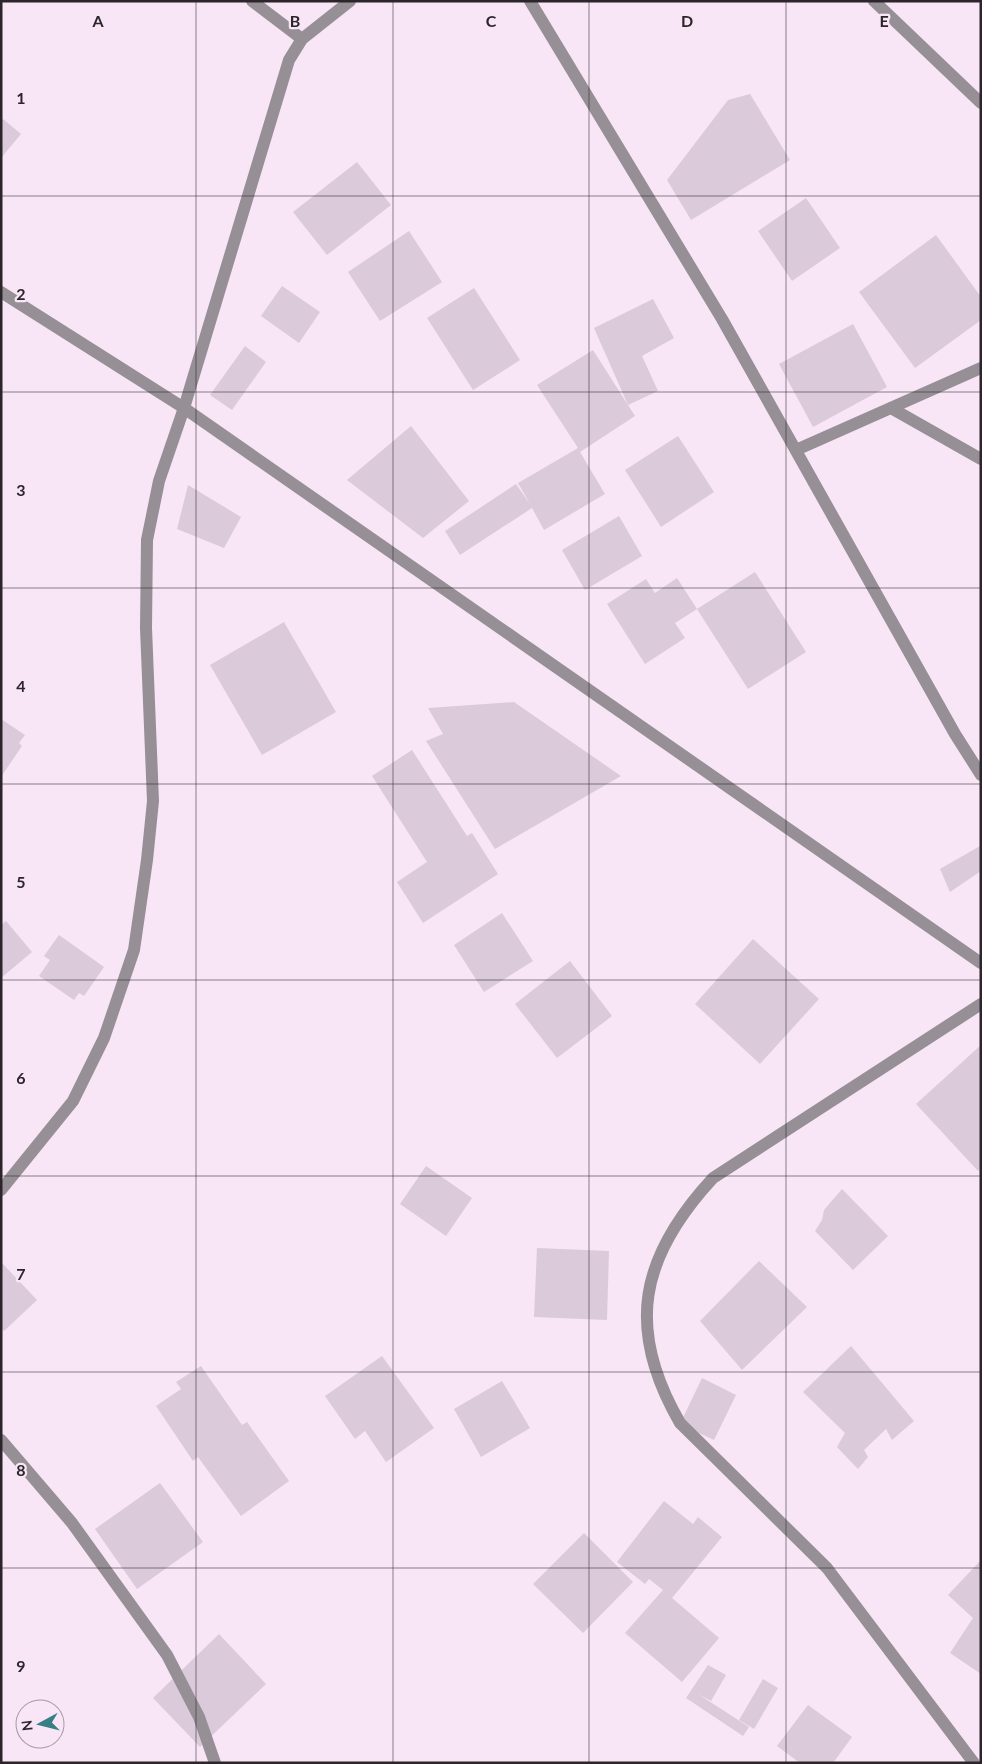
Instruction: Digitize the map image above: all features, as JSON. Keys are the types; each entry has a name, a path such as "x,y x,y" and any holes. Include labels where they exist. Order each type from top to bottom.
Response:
{"street":[{"path":"252,1 302,39"},
{"path":"1,1190 73,1101 104,1038 134,950 147,860 153,800 146,628 147,540 159,481 184,408 289,60 302,39 350,1"},
{"path":"530,1 722,319 950,726 981,775"},
{"path":"874,1 981,103"},
{"path":"1,292 184,408 981,963"},
{"path":"796,450 981,368"},
{"path":"891,408 981,459"},
{"path":"974,1763 828,1568 680,1423 663,1394 653,1364 646,1326 651,1283 658,1258 670,1233 690,1203 713,1178 981,1004"},
{"path":"1,1440 72,1523 167,1655 199,1717 215,1763"}],"building":[{"path":"750,94 790,160 691,220 667,180 728,100"},
{"path":"3,119 21,134 1,158 1,121"},
{"path":"357,162 391,205 327,255 293,212"},
{"path":"806,198 840,248 792,281 758,231"},
{"path":"409,231 442,282 380,321 348,272"},
{"path":"936,235 981,297 981,320 915,368 859,292"},
{"path":"282,286 320,312 299,343 261,316"},
{"path":"474,288 520,360 473,390 427,318"},
{"path":"653,299 674,338 642,356 658,391 628,405 594,328"},
{"path":"853,324 887,387 813,427 779,364"},
{"path":"245,346 266,362 232,410 210,395"},
{"path":"593,350 635,416 580,452 605,494 544,530 532,508 460,555 445,531 516,484 530,504 518,483 578,448 537,385"},
{"path":"411,426 469,501 423,538 347,480"},
{"path":"678,436 714,492 661,527 625,470"},
{"path":"188,485 241,517 224,548 177,529"},
{"path":"619,516 642,556 585,590 562,550"},
{"path":"755,572 806,652 748,689 697,609"},
{"path":"677,578 697,609 675,623 685,638 645,664 607,604 646,579 655,593"},
{"path":"284,622 336,712 262,755 210,665"},
{"path":"514,702 621,776 495,849 426,741 443,734 428,708"},
{"path":"1,719 25,735 19,743 22,746 1,777"},
{"path":"412,750 467,836 472,833 498,874 423,923 397,882 427,862 372,776"},
{"path":"980,846 981,871 950,892 940,869"},
{"path":"502,913 533,961 484,992 454,945"},
{"path":"6,921 32,952 1,978 1,925"},
{"path":"59,935 104,967 84,996 79,993 74,1000 39,976 50,960 44,956"},
{"path":"753,939 819,999 760,1064 695,1004"},
{"path":"570,961 612,1016 557,1058 515,1004"},
{"path":"981,1045 981,1168 978,1171 916,1104"},
{"path":"426,1166 472,1198 446,1236 400,1204"},
{"path":"842,1189 888,1236 853,1270 815,1231 822,1220 824,1210"},
{"path":"537,1248 609,1251 607,1320 534,1317"},
{"path":"759,1261 807,1307 742,1370 700,1321"},
{"path":"1,1262 37,1300 4,1331 1,1328"},
{"path":"851,1346 914,1421 892,1440 886,1429 864,1450 868,1457 858,1469 837,1447 845,1433 803,1392"},
{"path":"382,1356 434,1428 386,1462 365,1431 355,1439 325,1396"},
{"path":"201,1366 242,1425 247,1422 289,1481 241,1516 198,1457 193,1461 156,1406 181,1389 176,1382"},
{"path":"702,1378 736,1395 714,1440 680,1424"},
{"path":"502,1381 530,1428 481,1457 454,1409"},
{"path":"160,1483 203,1542 137,1589 95,1529"},
{"path":"664,1501 693,1524 698,1517 722,1537 672,1598 719,1638 682,1682 625,1633 663,1590 649,1579 645,1584 617,1562"},
{"path":"584,1533 633,1582 583,1633 533,1584"},
{"path":"981,1560 981,1674 950,1653 973,1618 948,1595"},
{"path":"219,1634 266,1684 200,1747 153,1698"},
{"path":"708,1665 726,1675 711,1701 698,1694 749,1727 743,1736 686,1698"},
{"path":"763,1679 778,1688 754,1729 739,1720"},
{"path":"808,1705 852,1737 833,1763 800,1763 777,1746"}]}
